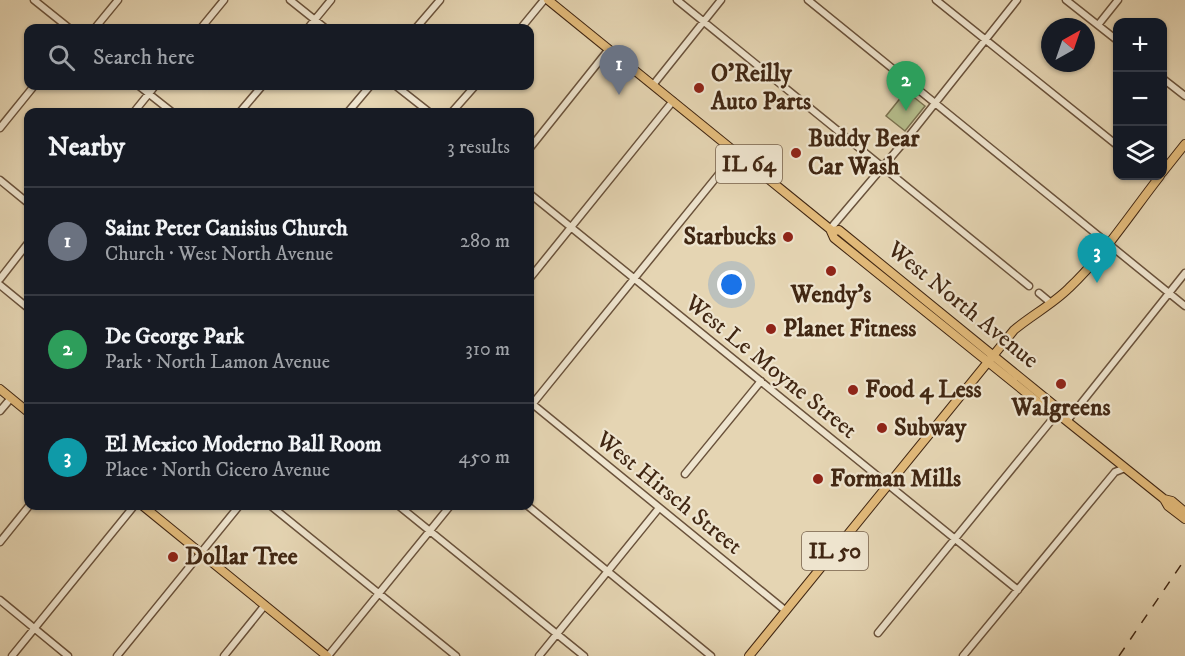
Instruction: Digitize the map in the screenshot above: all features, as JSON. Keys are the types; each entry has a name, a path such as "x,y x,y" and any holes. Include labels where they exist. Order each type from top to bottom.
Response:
{"main road":[{"name":"West North Avenue","path":"546,0 832,230 839,231 994,355 1060,410 1062,418"},
{"name":"IL 50","path":"1167,166 1185,144"},
{"name":"IL 50","path":"749,656 1014,330 1026,319 1051,303 1081,276 1156,180"},
{"name":"West North Avenue","path":"832,230 834,238 1164,499 1168,506 1185,519"},
{"path":"0,389 24,409"},
{"name":"West North Avenue","path":"1164,499 1172,501 1185,512"},
{"path":"148,510 328,656"}],"street":[{"path":"34,0 64,24"},
{"path":"98,24 118,0"},
{"path":"204,24 224,0"},
{"path":"290,0 320,24"},
{"path":"312,24 331,0"},
{"path":"419,24 440,0"},
{"path":"525,24 546,0"},
{"path":"677,0 1029,286"},
{"path":"653,85 721,0"},
{"path":"808,0 1185,306"},
{"path":"936,0 1113,142"},
{"path":"832,230 1017,0"},
{"path":"1066,0 1113,37"},
{"path":"1098,25 1118,0"},
{"path":"534,143 609,50"},
{"path":"1167,82 1185,96"},
{"path":"0,128 31,90"},
{"path":"144,90 167,108"},
{"path":"137,108 152,90"},
{"path":"243,108 259,90"},
{"path":"351,108 367,90"},
{"path":"401,90 424,108"},
{"path":"456,108 471,90"},
{"path":"534,273 673,101"},
{"path":"534,400 736,153"},
{"path":"0,180 24,200"},
{"name":"West Le Moyne Street","path":"534,197 1018,590"},
{"path":"0,279 24,248"},
{"path":"878,633 954,538 1062,418 1185,273"},
{"path":"0,285 24,305"},
{"path":"1039,293 1051,303"},
{"path":"685,474 760,381"},
{"path":"0,411 11,398"},
{"name":"West Hirsch Street","path":"534,408 786,611"},
{"path":"963,656 1115,472 1125,468"},
{"path":"539,656 659,508"},
{"path":"0,542 26,510"},
{"path":"12,656 131,510"},
{"path":"117,656 236,510"},
{"path":"276,510 456,656"},
{"path":"404,510 584,656"},
{"path":"328,656 447,510"},
{"path":"533,510 711,656"},
{"path":"0,600 68,656"},
{"path":"224,656 265,605"}],"green space":[{"path":"906,91 925,106 905,131 886,116"}],"railway":[{"path":"1119,656 1185,559"}],"place":[{"name":"O'Reilly Auto Parts","path":"699,88"},
{"name":"Saint Peter Canisius Church","path":"619,95"},
{"name":"De George Park","path":"906,111"},
{"name":"Buddy Bear Car Wash","path":"796,153"},
{"name":"Starbucks","path":"788,237"},
{"name":"Wendy's","path":"831,271"},
{"name":"El Mexico Moderno Ball Room","path":"1097,283"},
{"name":"Planet Fitness","path":"771,329"},
{"name":"Walgreens","path":"1061,384"},
{"name":"Food 4 Less","path":"853,390"},
{"name":"Subway","path":"882,428"},
{"name":"Forman Mills","path":"818,479"},
{"name":"Dollar Tree","path":"173,557"}]}
